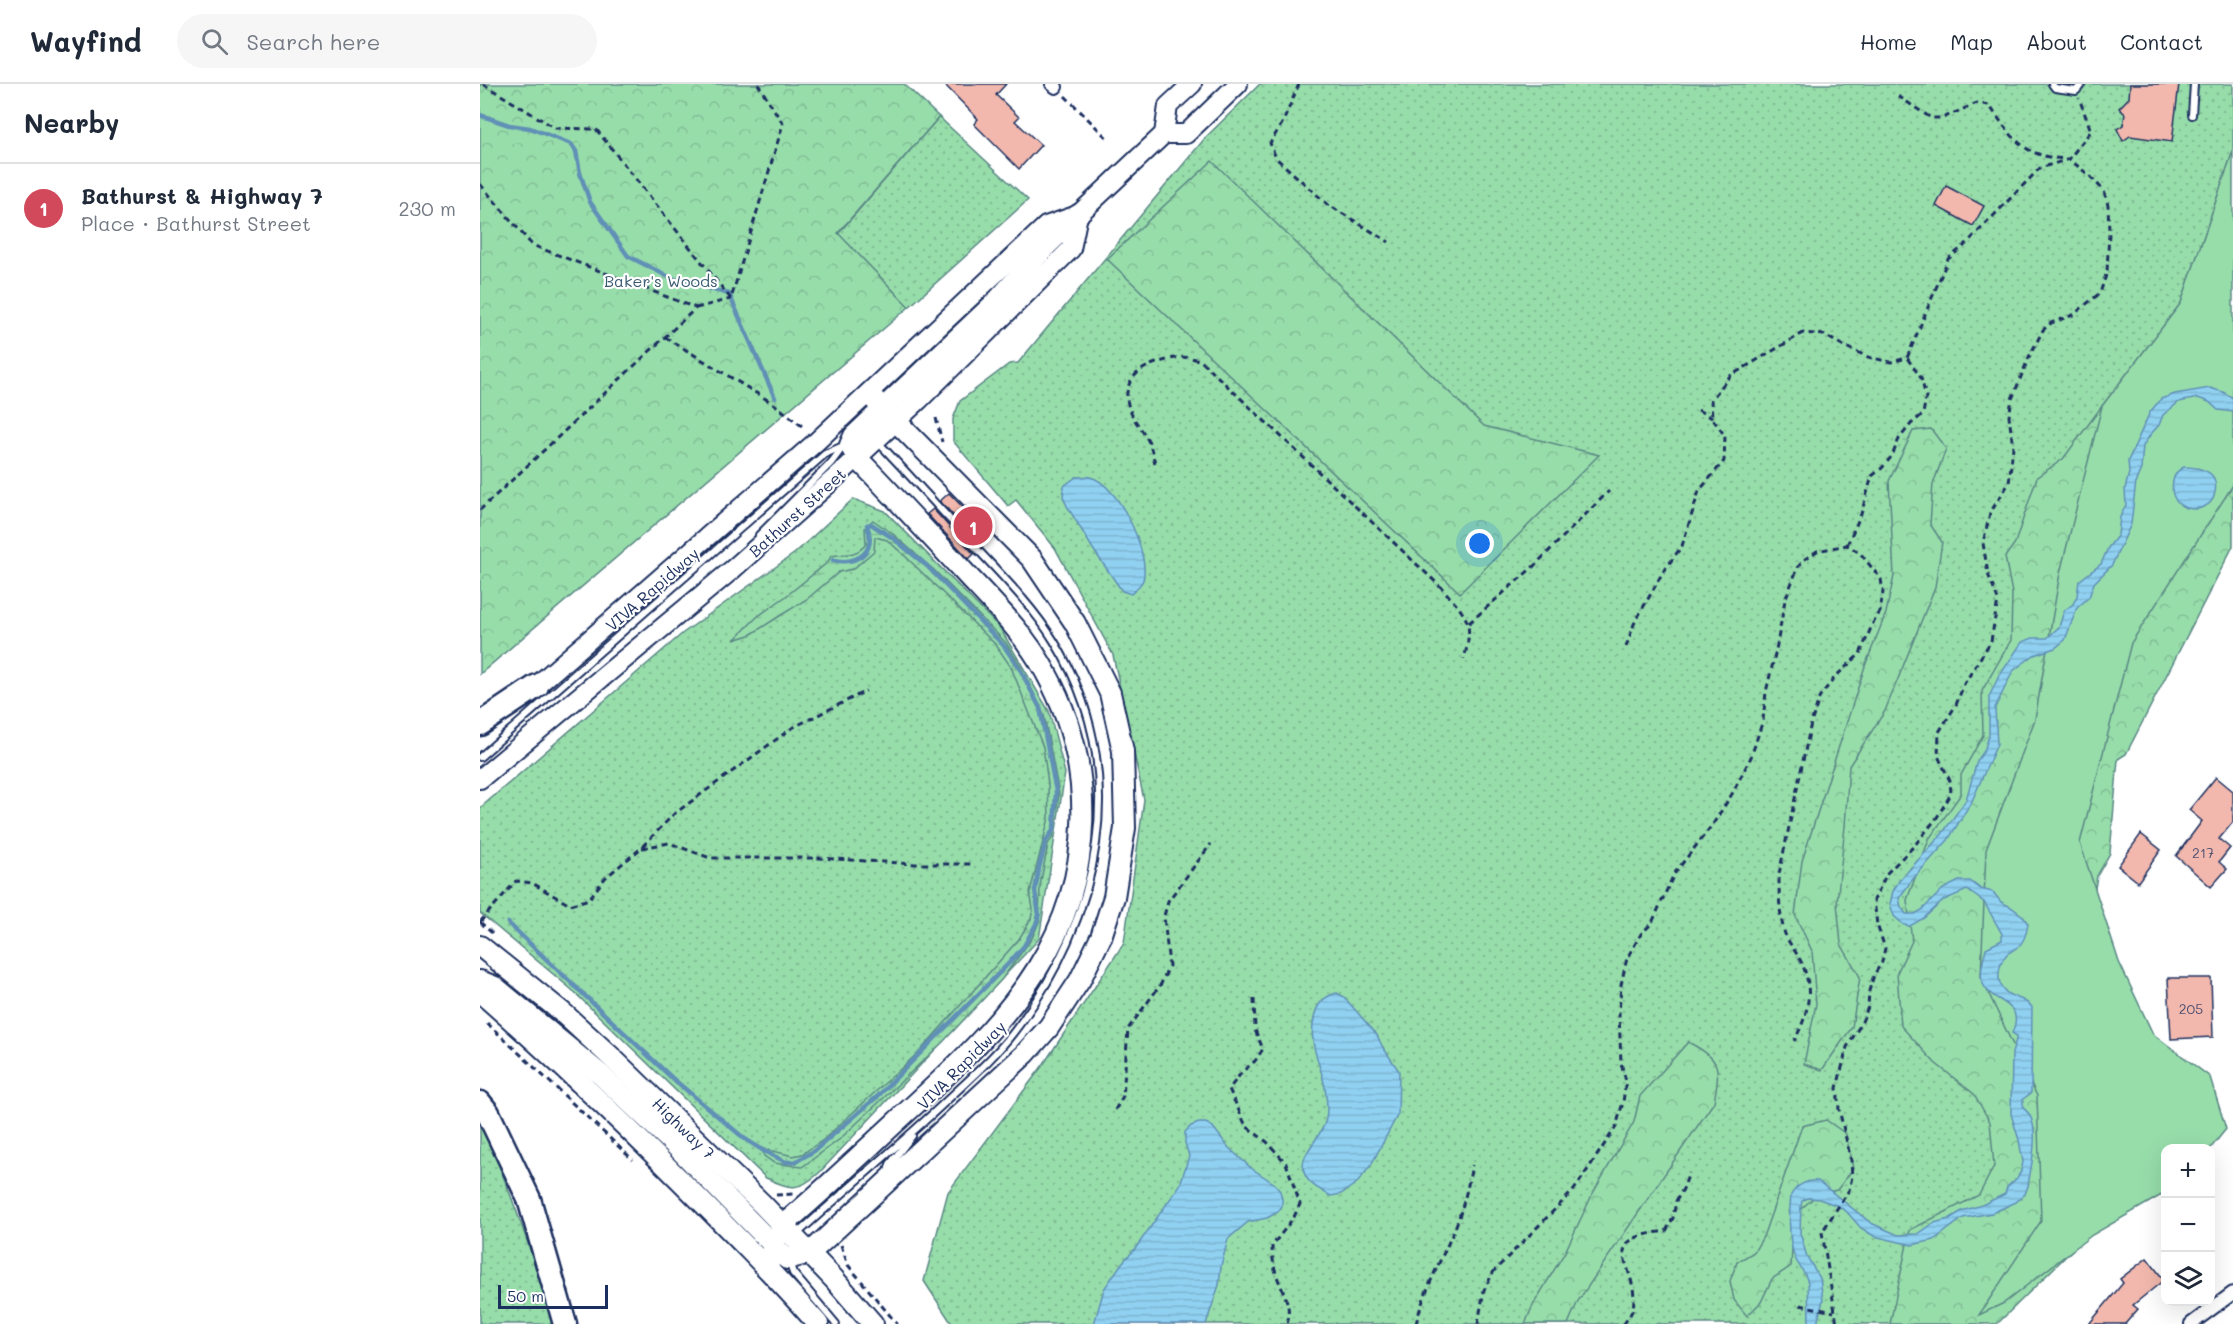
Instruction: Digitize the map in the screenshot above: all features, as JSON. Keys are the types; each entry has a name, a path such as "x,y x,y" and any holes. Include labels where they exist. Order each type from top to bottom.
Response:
{"highway":[{"path":"480,724 537,686"},
{"path":"480,1103 488,1113 529,1199 565,1324"}],"main road":[{"path":"768,1268 773,1245 960,1062 1012,1004 1037,969 1056,933 1069,897 1082,835 1083,801 1078,756 1068,720 1045,670 1012,624 862,441 890,415 1047,245 1164,134 1168,106 1192,84"},
{"path":"1164,134 1186,134 1238,84"},
{"path":"480,735 869,394 1046,226 1078,215"},
{"path":"480,981 495,987 545,1026 601,1075 680,1150 788,1259 810,1253 1025,1054 1049,1026 1080,980 1101,937 1114,897 1125,828 1123,750 1110,693 1075,623 1032,560 869,394"},
{"name":"Bathurst Street","path":"480,778 733,569 862,441"},
{"name":"Highway 7","path":"480,946 563,1013 602,1049 810,1253 873,1324"},
{"path":"480,992 539,1043 625,1125 768,1268 818,1324"}],"street":[{"path":"2194,1323 2233,1293"}],"lane":[{"path":"2052,84 2055,88 2076,91 2082,84"},
{"path":"2193,115 2194,84"},
{"name":"VIVA Rapidway","path":"480,757 825,454 862,441 1008,582 1032,609 1055,642 1074,680 1090,723 1098,765 1100,816 1094,863 1076,925 1047,986 1012,1035 980,1070 922,1124 788,1231"},
{"name":"VIVA Rapidway","path":"883,1186 890,1164 922,1124"},
{"path":"788,1231 788,1259 792,1273 836,1324"}],"path":[{"path":"483,84 555,128 596,129 731,299"},
{"path":"731,299 783,124 758,84"},
{"path":"1299,84 1283,122 1270,143 1276,158 1327,204 1389,242"},
{"path":"1054,85 1108,139"},
{"path":"1907,358 1948,259 1965,245 2040,168 2069,159 2091,131 2076,91"},
{"path":"1837,1324 1822,1232 1847,1193 1852,1178 1851,1160 1839,1109 1837,1088 1847,1047 1868,1007 1869,991 1874,975 1882,962 1885,948 1877,925 1874,900 1887,873 1914,846 1936,819 1951,794 1950,781 1938,756 1939,732 1956,705 1964,684 1991,641 1998,600 1988,574 1983,543 1990,513 2009,483 2013,447 2009,416 2012,399 2043,330 2051,323 2073,315 2100,293 2107,272 2109,232 2108,205 2104,191 2090,176 2069,159 2051,158 2032,153 2013,140 1989,105 1977,103 1943,118 1931,118 1898,96"},
{"path":"480,184 532,245 696,308"},
{"path":"480,510 696,308 731,299"},
{"path":"1712,418 1711,400 1730,376 1803,333 1824,335 1868,357 1891,362 1907,358"},
{"path":"664,337 774,404 802,426"},
{"path":"1155,463 1150,445 1131,411 1126,394 1131,378 1144,367 1186,355 1201,361 1443,589 1470,623 1470,636 1464,659"},
{"path":"1847,545 1861,514 1872,476 1892,456 1899,439 1911,424 1923,414 1926,397 1921,378 1907,358"},
{"path":"1626,647 1634,624 1663,572 1682,546 1699,491 1724,461 1725,436 1712,418 1698,410"},
{"path":"936,418 941,440 946,446"},
{"path":"1470,623 1534,566 1609,491"},
{"path":"1478,1324 1484,1290 1494,1271 1574,1190 1616,1126 1626,1081 1621,1063 1619,1014 1621,985 1627,958 1641,934 1652,923 1674,874 1713,824 1751,757 1763,720 1766,692 1785,600 1798,567 1817,551 1847,545 1868,561 1881,579 1883,592 1880,612 1860,654 1837,675 1820,696 1811,723 1779,874 1779,895 1785,934 1807,972 1810,990 1803,1025 1794,1041"},
{"path":"480,922 516,881 532,883 570,905 589,899 605,878 640,849 674,814 792,728 866,691"},
{"path":"640,849 669,843 710,858 819,858 915,864 970,864"},
{"path":"1115,1110 1123,1096 1128,1029 1161,984 1169,966 1164,916 1168,901 1211,844"},
{"path":"1254,999 1255,1030 1263,1049 1229,1089 1246,1126 1286,1163 1300,1204 1294,1217 1272,1246 1272,1259 1278,1279 1289,1302 1287,1324"},
{"path":"480,1016 635,1162"},
{"path":"1416,1324 1422,1299 1460,1214 1467,1194 1472,1165"},
{"path":"1624,1324 1633,1310 1634,1298 1623,1257 1625,1246 1631,1239 1650,1233 1665,1232 1673,1218 1676,1201 1689,1173"},
{"path":"846,1236 842,1246 848,1265 897,1324"},
{"path":"1800,1305 1834,1312"}],"green space":[{"name":"Baker's Woods","path":"480,84 904,84 939,117 838,233 909,307 480,674"},
{"path":"1260,84 2233,84 2233,151 2181,303 2102,406 2037,1096 1983,1324 952,1324 924,1281 948,1192 1043,1065 1124,943 1144,800 1113,655 1055,548 1016,500 1008,506 953,441 953,419 960,401 1009,364 1018,363 1206,137"},
{"path":"939,117 1028,200 909,307 838,234"},
{"path":"2233,151 2233,485 2131,643 2080,843 2119,962 2153,1034 2210,1077 2226,1129 2214,1144 2161,1144 2161,1195 2092,1235 2004,1303 1979,1315 2041,1221 2037,1096 1981,977 1986,850 2035,719 2060,573 2102,406 2181,303"},
{"path":"1212,161 1484,426 1599,455 1460,593 1107,259"},
{"path":"2102,406 2233,483 2233,546 2126,754 2118,759 2110,853 2097,876 2085,947 2125,1198 1997,1324 1890,1324 1910,1230 1979,1195 1994,1166 1990,1122 1974,1094 1935,1063 1901,1026 1897,973 1912,941 1907,900 1929,839 1961,794 1961,775 1983,735 1982,691 2011,640 2012,593 2005,557 2015,543 2037,477 2063,459"},
{"path":"1931,429 1946,449 1933,484 1930,524 1942,542 1935,587 1885,711 1849,766 1837,903 1841,944 1860,977 1852,1027 1822,1070 1804,1064 1816,1004 1812,951 1795,915 1802,861 1865,666 1886,613 1894,576 1889,481 1913,431"},
{"path":"853,499 885,511 1000,628 1049,711 1065,773 1039,939 819,1173 800,1186 794,1187 766,1178 571,989 480,913 480,808 683,633 795,553"},
{"path":"873,520 893,534 934,570 1006,643 1021,667 1044,715 1059,794 1053,837 1048,844 1040,886 1039,922 1032,938 1002,979 943,1042 840,1139 802,1167 774,1163 764,1156 763,1152 769,1150 793,1156 802,1154 823,1140 920,1051 1019,939 1031,919 1033,909 1030,892 1049,818 1048,784 1043,747 1011,667 996,645 887,540 875,537 874,551 853,569 839,572 807,599 750,635 734,640 757,617 828,562 831,556 854,553 862,548 866,544 865,528"},
{"path":"1688,1042 1707,1054 1716,1066 1714,1102 1578,1301 1568,1324 1525,1324 1533,1305 1565,1252 1593,1193 1634,1122 1640,1096"},
{"path":"1826,1120 1846,1134 1853,1169 1837,1190 1818,1194 1794,1215 1791,1266 1772,1279 1761,1302 1747,1316 1734,1300 1730,1281 1737,1262 1754,1252 1763,1237 1802,1126"},
{"path":"480,1123 521,1222 553,1324 480,1324"}],"water":[{"path":"2210,388 2233,398 2233,412 2218,410 2209,402 2198,398 2179,402 2163,415 2159,425 2143,446 2131,524 2112,565 2094,583 2089,597 2077,608 2065,640 2055,648 2034,655 2013,671 1995,708 1997,744 1972,801 1948,840 1899,898 1906,914 1915,914 1943,889 1959,881 1970,881 1981,889 1993,892 2001,902 2023,916 2028,924 2021,944 2004,958 1999,977 2001,986 2007,993 2032,1007 2031,1093 2023,1099 2023,1108 2033,1123 2034,1144 2025,1194 2016,1202 1992,1213 1963,1218 1934,1240 1912,1245 1874,1236 1861,1228 1846,1211 1836,1205 1819,1199 1808,1198 1802,1201 1800,1233 1807,1257 1820,1278 1823,1300 1817,1324 1809,1324 1808,1283 1795,1258 1790,1235 1791,1195 1799,1186 1806,1182 1818,1181 1871,1223 1898,1235 1918,1234 1934,1223 1949,1219 1962,1211 2005,1194 2007,1187 2021,1171 2023,1162 2011,1114 2012,1053 2017,1036 2012,1033 2015,1014 2011,1008 1986,989 1981,977 1986,948 2002,940 2002,934 1984,902 1967,890 1944,900 1924,918 1910,926 1904,925 1894,916 1890,904 1893,891 1899,881 1942,834 1966,800 1977,761 1984,751 1989,736 1989,697 1998,678 2022,642 2033,638 2047,638 2059,627 2064,611 2073,604 2077,596 2079,581 2101,564 2108,548 2118,535 2120,517 2126,505 2128,461 2150,412 2161,399 2175,394"},
{"path":"2184,467 2204,470 2213,477 2216,488 2214,496 2204,507 2197,509 2181,506 2176,500 2173,481 2177,472"},
{"path":"1076,477 1090,477 1101,482 1121,505 1130,521 1142,554 1144,568 1142,582 1131,594 1122,591 1067,506 1063,497 1064,486"},
{"path":"1337,993 1344,997 1377,1035 1399,1071 1398,1114 1371,1165 1358,1182 1341,1194 1331,1196 1308,1180 1303,1166 1307,1153 1323,1128 1327,1112 1324,1084 1312,1036 1315,1014 1323,1000"},
{"path":"1206,1123 1213,1127 1229,1148 1251,1168 1275,1184 1280,1191 1282,1206 1278,1212 1267,1218 1248,1222 1228,1239 1219,1285 1206,1324 1094,1324 1104,1289 1180,1185 1189,1156 1185,1143 1185,1132 1191,1126"}],"building":[{"path":"944,84 1006,84 996,95 1019,117 1015,121 1041,145 1019,169 974,124 978,119"},
{"path":"2130,84 2179,84 2172,142 2130,136 2123,141 2117,129 2123,125 2125,114 2119,108 2129,98"},
{"path":"1946,186 1984,206 1973,226 1936,206"},
{"path":"949,493 992,537 982,546 940,501"},
{"path":"933,509 974,554 969,559 927,514"},
{"path":"2216,777 2233,791 2233,822 2219,839 2230,848 2219,862 2227,869 2211,887 2176,856 2202,821 2189,810"},
{"path":"2141,834 2161,850 2138,882 2118,866"},
{"path":"2168,978 2211,978 2213,1037 2171,1039"},
{"path":"2147,1258 2161,1276 2161,1282 2133,1305 2138,1309 2125,1324 2089,1324 2123,1283 2120,1279"}],"waterway":[{"path":"480,115 509,125 530,128 571,144 576,151 580,173 590,202 628,256 671,278 729,294 775,398"},
{"path":"508,923 672,1078 745,1139 786,1162 795,1162 814,1151 878,1096 1010,962 1024,946 1039,915 1035,891 1039,868 1046,841 1054,829 1056,791 1040,708 1021,671 1004,646 927,566 893,538 871,524 867,525 869,543 863,554 850,560 833,560"}],"place":[{"name":"Bathurst & Highway 7","path":"973,526"}]}
